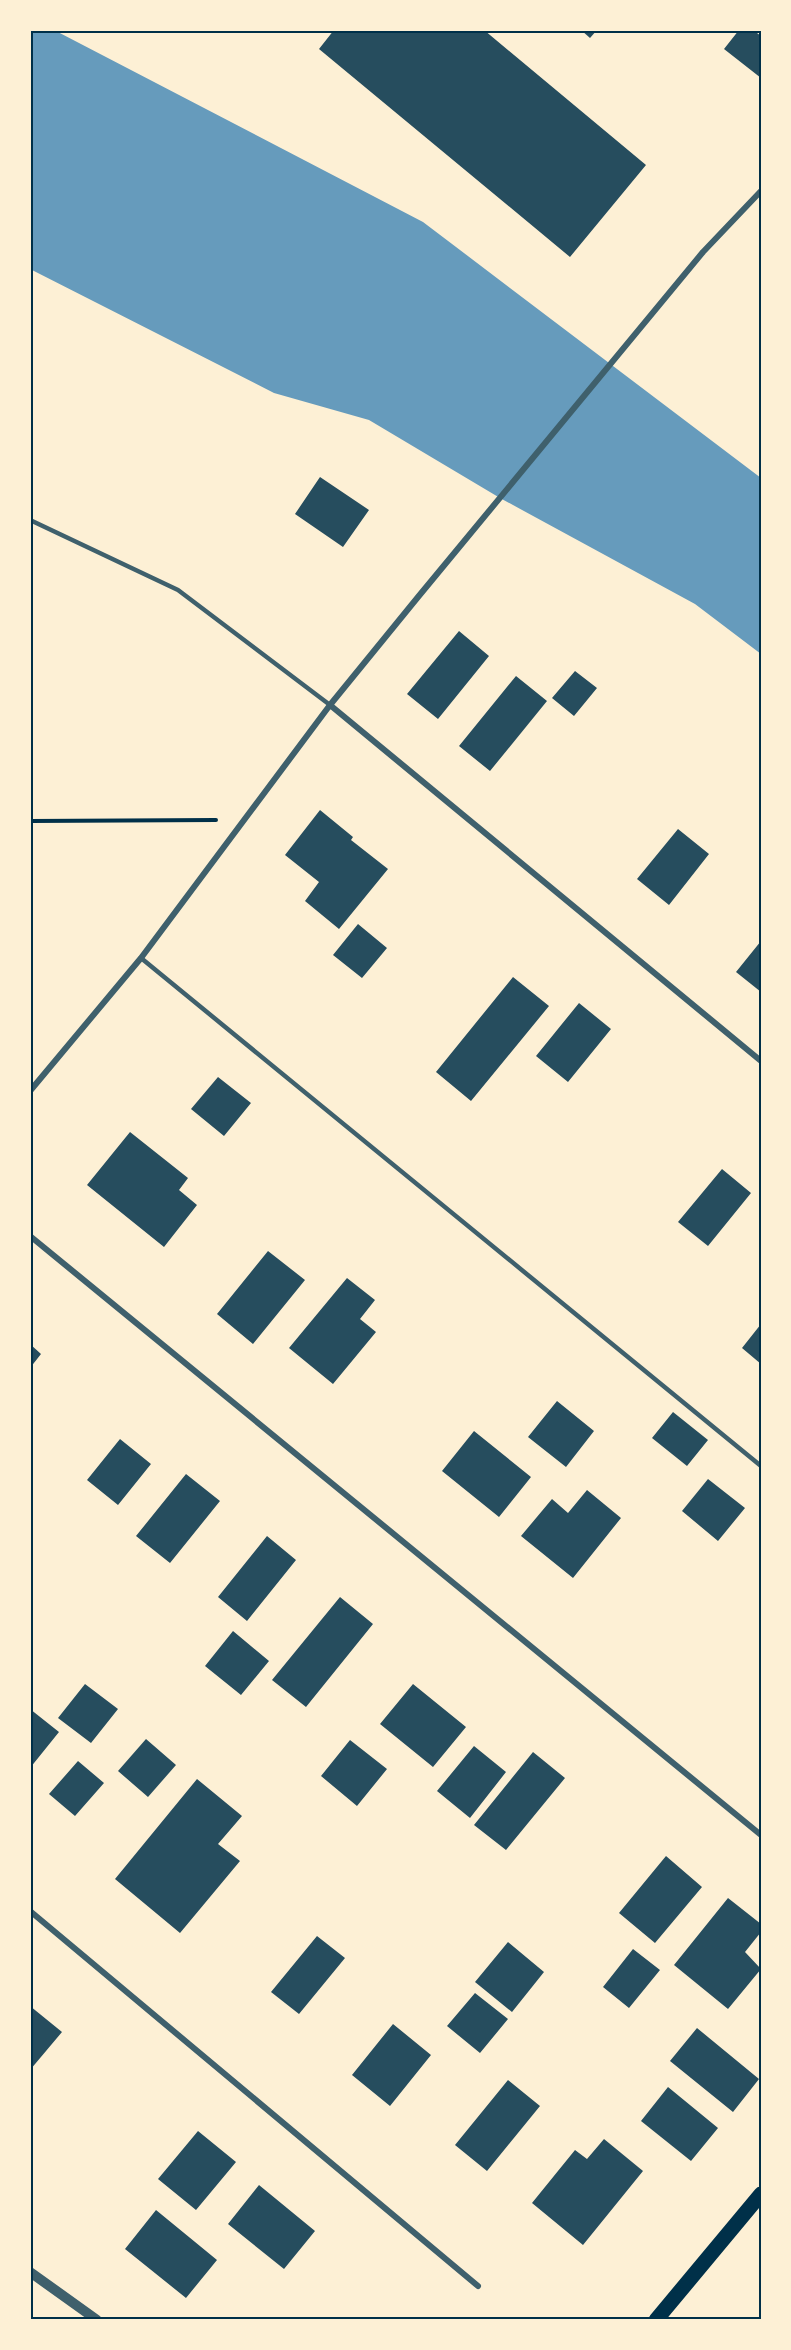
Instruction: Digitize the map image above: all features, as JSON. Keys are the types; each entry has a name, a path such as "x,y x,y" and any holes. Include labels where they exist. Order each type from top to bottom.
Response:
{"main road":[{"path":"656,2320 761,2194"}],"street":[{"path":"30,1091 141,958 330,705 703,252 761,191"},
{"path":"330,705 761,1061"},
{"path":"30,1236 761,1835"},
{"path":"30,1911 478,2286"},
{"path":"30,2272 97,2320"}],"lane":[{"path":"30,520 178,590 330,705"},
{"path":"141,958 761,1466"}],"path":[{"path":"30,821 244,820"}],"water":[{"path":"30,30 54,30 423,222 761,478 761,654 695,604 500,498 369,420 274,393 30,269"}],"building":[{"path":"334,30 484,30 646,165 570,257 319,49"},
{"path":"581,30 597,30 590,38"},
{"path":"739,30 753,30 761,36 761,78 724,49"},
{"path":"320,477 369,510 343,547 295,514"},
{"path":"459,631 489,656 438,719 407,694"},
{"path":"575,671 597,688 574,716 552,698"},
{"path":"516,676 547,701 490,771 459,746"},
{"path":"320,810 353,837 351,840 388,869 339,929 305,901 319,882 285,855"},
{"path":"678,829 709,854 669,905 637,879"},
{"path":"358,924 387,948 362,978 333,955"},
{"path":"761,941 761,992 736,972"},
{"path":"513,977 549,1006 471,1101 436,1072"},
{"path":"579,1003 611,1029 568,1082 536,1056"},
{"path":"218,1077 251,1103 224,1136 191,1109"},
{"path":"130,1132 188,1178 179,1190 197,1205 164,1247 87,1185"},
{"path":"722,1169 751,1193 708,1246 678,1222"},
{"path":"268,1251 305,1280 253,1344 217,1314"},
{"path":"347,1278 375,1300 360,1319 376,1332 333,1384 289,1348"},
{"path":"761,1324 761,1364 742,1348"},
{"path":"30,1344 41,1354 30,1368"},
{"path":"557,1401 594,1431 566,1467 528,1437"},
{"path":"673,1412 708,1440 687,1466 652,1438"},
{"path":"474,1431 531,1477 499,1517 442,1471"},
{"path":"120,1439 151,1464 118,1505 87,1480"},
{"path":"186,1474 220,1501 170,1563 136,1536"},
{"path":"708,1479 745,1508 718,1541 682,1511"},
{"path":"587,1490 621,1518 573,1578 521,1536 552,1499 568,1513"},
{"path":"267,1536 296,1560 247,1621 218,1597"},
{"path":"340,1597 373,1624 306,1707 272,1680"},
{"path":"233,1631 269,1661 241,1695 205,1666"},
{"path":"85,1684 118,1709 91,1743 58,1718"},
{"path":"413,1684 466,1727 433,1767 380,1724"},
{"path":"30,1709 59,1732 30,1768"},
{"path":"146,1739 176,1765 148,1797 118,1771"},
{"path":"350,1740 387,1769 357,1806 321,1776"},
{"path":"474,1746 506,1772 470,1818 437,1791"},
{"path":"533,1752 565,1778 506,1850 474,1825"},
{"path":"78,1761 104,1783 75,1816 49,1794"},
{"path":"197,1779 242,1816 218,1844 240,1861 180,1933 115,1879"},
{"path":"666,1856 702,1887 655,1943 619,1913"},
{"path":"728,1898 761,1924 761,1932 745,1952 761,1969 728,2009 674,1965"},
{"path":"317,1936 345,1958 299,2014 271,1992"},
{"path":"508,1942 544,1972 512,2012 475,1982"},
{"path":"633,1949 660,1970 629,2008 603,1987"},
{"path":"475,1993 508,2019 480,2053 447,2026"},
{"path":"30,2006 62,2032 30,2070"},
{"path":"393,2024 431,2055 390,2106 352,2075"},
{"path":"697,2028 759,2079 733,2112 670,2061"},
{"path":"508,2080 540,2106 487,2171 455,2145"},
{"path":"668,2087 718,2128 691,2161 641,2121"},
{"path":"198,2131 236,2162 196,2210 158,2179"},
{"path":"604,2139 643,2171 583,2245 532,2203 575,2150 587,2159"},
{"path":"259,2185 315,2231 284,2269 228,2224"},
{"path":"156,2210 217,2260 186,2298 125,2249"}]}
